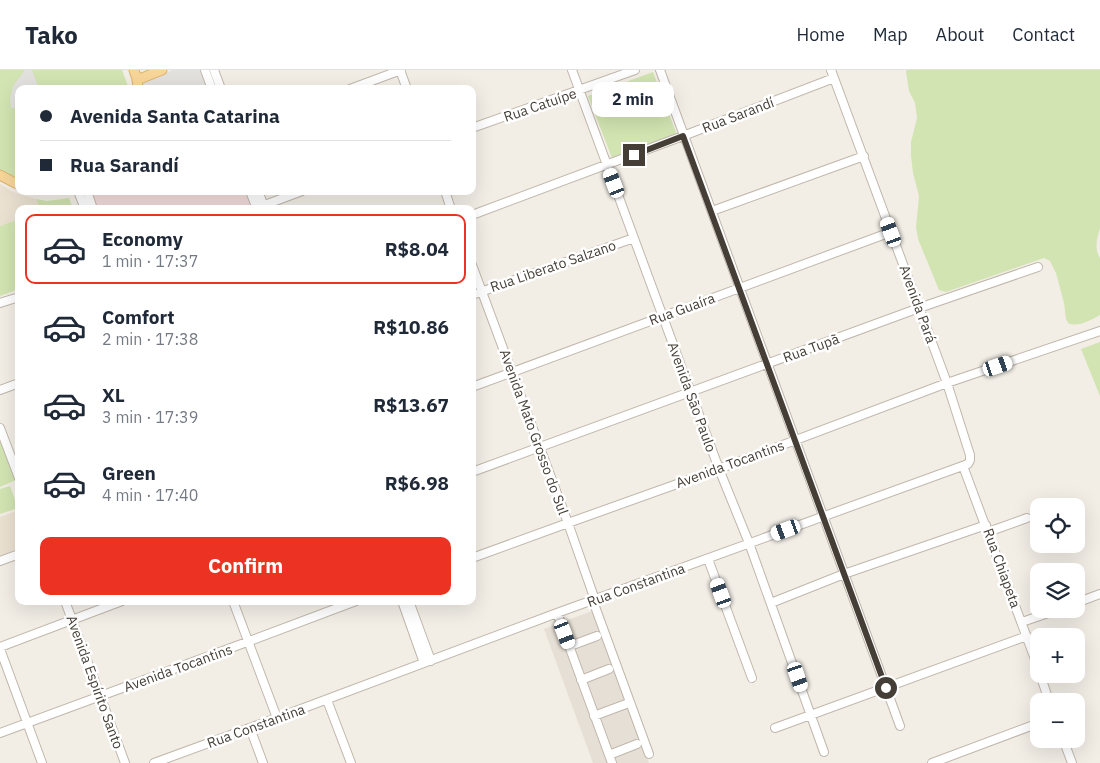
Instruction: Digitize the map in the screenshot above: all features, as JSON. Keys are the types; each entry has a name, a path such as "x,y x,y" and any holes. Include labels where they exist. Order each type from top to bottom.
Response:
{"main road":[{"path":"134,70 138,84 162,70"},
{"path":"0,176 15,183"}],"street":[{"path":"205,70 211,85"},
{"path":"214,70 220,85"},
{"path":"361,85 400,70 406,85"},
{"name":"Avenida São Paulo","path":"572,70 690,392 771,602 824,752"},
{"name":"Rua Catuípe","path":"476,127 635,70"},
{"path":"660,70 900,726"},
{"name":"Rua Sarandí","path":"476,213 683,136 832,74"},
{"name":"Avenida Pará","path":"832,74 947,383 970,455 969,462 963,466"},
{"path":"712,211 864,156"},
{"path":"267,205 292,195"},
{"name":"Rua Guaíra","path":"476,386 891,232"},
{"name":"Rua Liberato Salzano","path":"476,293 634,238"},
{"name":"Rua Tupã","path":"476,471 919,308 1038,267"},
{"name":"Avenida Mato Grosso do Sul","path":"476,275 568,522 650,754"},
{"path":"0,303 15,297"},
{"name":"Avenida Tocantins","path":"476,556 719,469 947,383 1100,331"},
{"path":"0,390 15,384"},
{"path":"0,428 15,466"},
{"name":"Rua Constantina","path":"154,763 557,613 963,466"},
{"name":"Rua Chiapeta","path":"963,466 1030,645"},
{"path":"771,602 844,574 1027,518"},
{"path":"0,561 15,555"},
{"path":"708,559 752,678"},
{"path":"1085,600 1100,594"},
{"name":"Avenida Espírito Santo","path":"66,605 125,763"},
{"path":"42,763 0,648 110,605"},
{"path":"234,605 277,718"},
{"name":"Avenida Tocantins","path":"0,733 345,605"},
{"path":"404,605 428,662"},
{"path":"410,605 428,662"},
{"path":"557,613 611,759 637,744"},
{"path":"1022,622 1034,618"},
{"path":"570,646 597,636"},
{"path":"775,728 1027,636"},
{"path":"581,680 609,669"},
{"path":"327,700 351,763"},
{"path":"594,716 626,704"},
{"path":"932,763 1030,726"},
{"path":"250,728 262,763"},
{"path":"1066,748 1072,763"}],"shaded area":[{"path":"25,70 32,70 38,85 15,85 15,108 11,108 10,98 13,86"},
{"path":"173,70 202,70 208,85 141,85 144,81"},
{"path":"0,184 15,193 15,195 36,199 38,205 15,205 15,220 0,226"},
{"path":"93,195 248,195 251,203 250,205 97,205"},
{"path":"15,511 15,550 0,556 0,517"},
{"path":"592,611 649,763 593,763 544,629"}],"green space":[{"path":"0,70 122,70 128,85 15,85 15,180 0,173"},
{"path":"907,70 1100,70 1100,228 1097,247 1100,258 1100,315 1076,325 1068,323 1056,273 1050,261 1044,258 946,292 939,290 918,239 916,227 919,196 913,173 911,142 917,118 915,103 909,91"},
{"path":"653,72 677,135 612,158 588,96"},
{"path":"69,198 72,205 38,205 36,199 47,201"},
{"path":"15,220 15,290 0,296 0,226"},
{"path":"1100,342 1100,396 1081,349"},
{"path":"0,441 15,480 0,487"},
{"path":"10,486 15,500 15,509 0,514 0,489"}],"route":[{"path":"634,155 683,136 886,688"}]}
